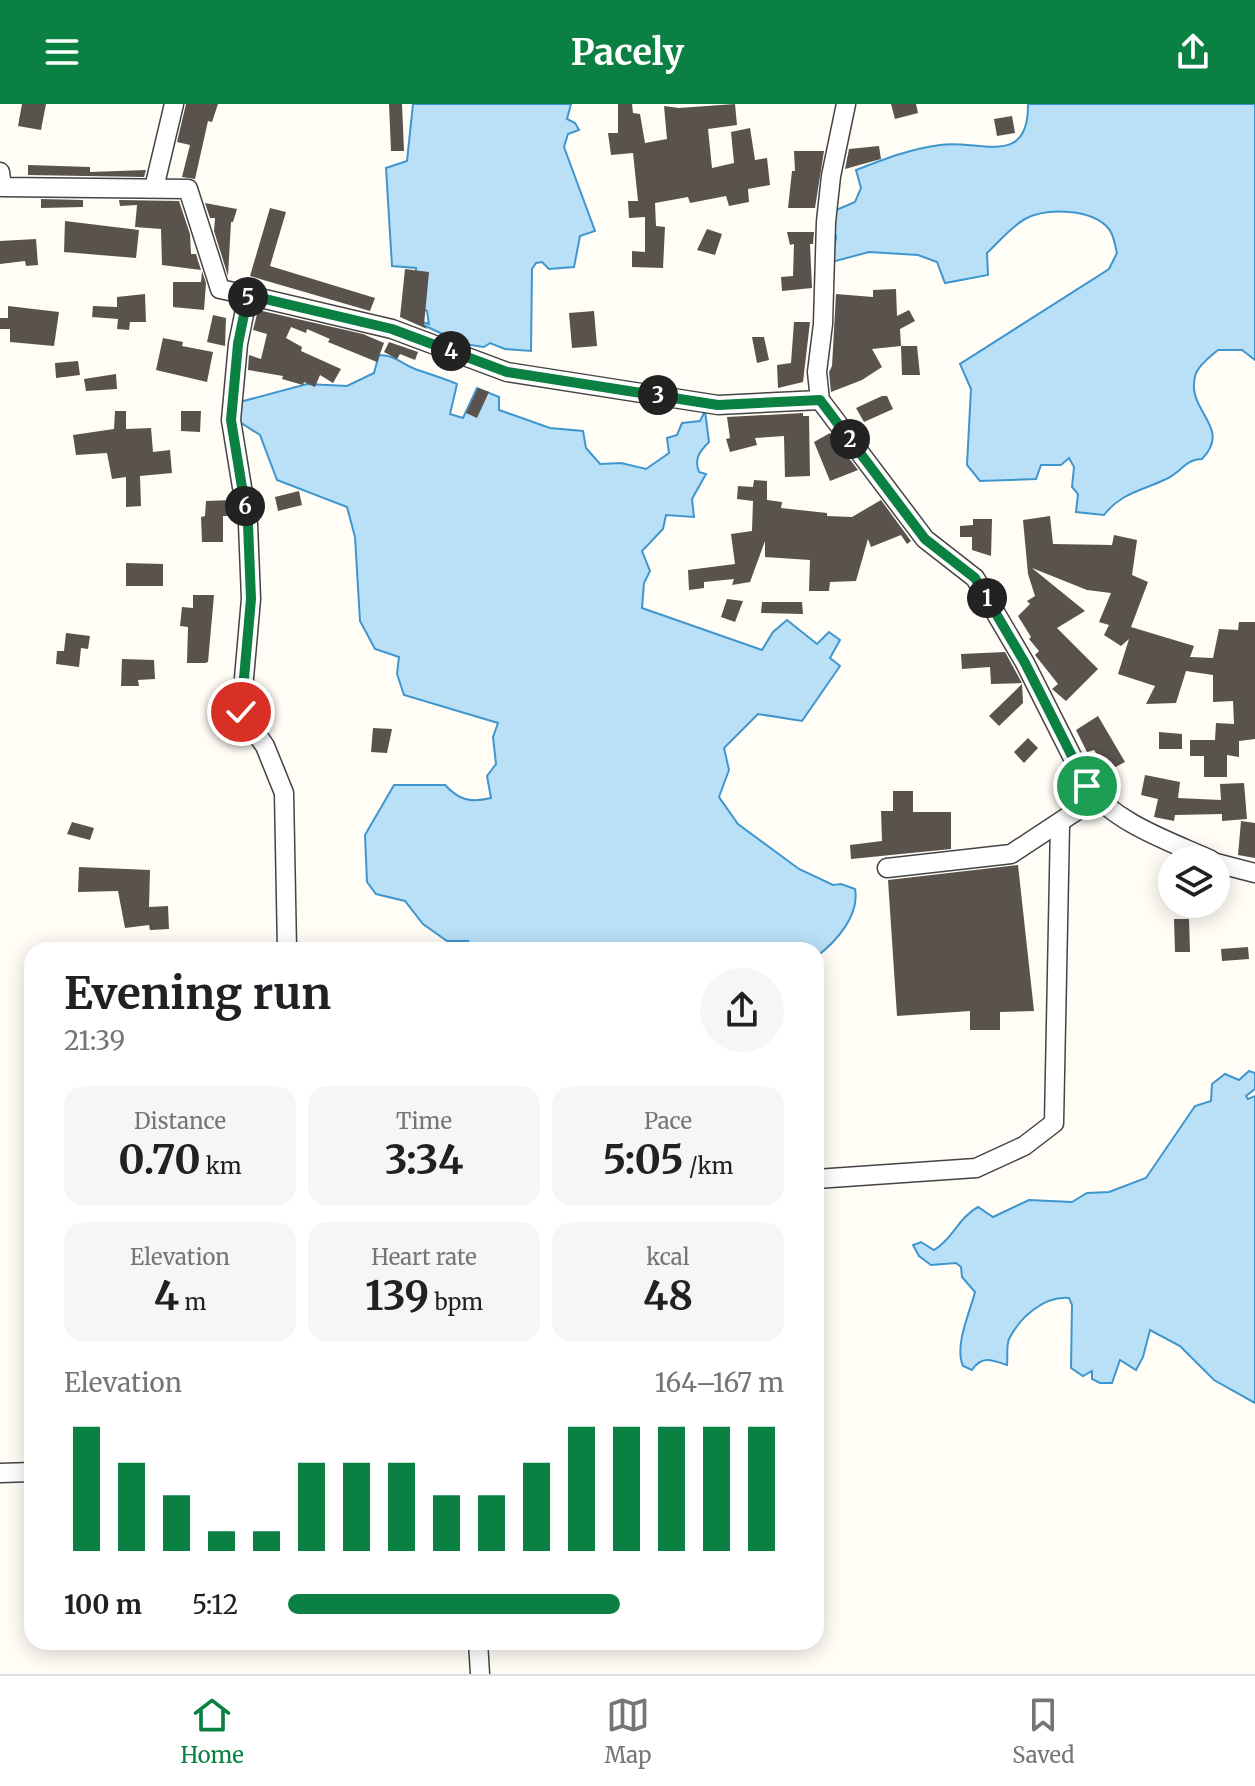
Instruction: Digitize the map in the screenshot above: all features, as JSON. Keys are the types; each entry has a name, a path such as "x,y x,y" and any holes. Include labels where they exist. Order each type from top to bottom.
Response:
{"street":[{"path":"154,188 174,104"},
{"path":"846,104 831,176 826,222 823,324 817,372 820,400 925,539 975,578 1025,663 1096,798 1116,813 1183,846"},
{"path":"0,172 2,187 188,189 220,289 392,329 507,372 718,405 820,400"},
{"path":"248,295 238,344 231,420 249,539 251,599 241,712 265,746 284,793 287,942"},
{"path":"887,868 1011,854 1060,825 1096,798"},
{"path":"824,1178 976,1168 1024,1146 1054,1123 1060,825"},
{"path":"1230,866 1255,873"},
{"path":"0,1473 24,1472"},
{"path":"478,1650 480,1674"}],"water":[{"path":"413,104 571,104 567,119 575,123 579,130 568,134 564,147 595,231 580,236 574,267 549,269 542,262 536,263 532,269 531,351 505,349 490,343 484,347 464,344 406,317 429,324 427,311 415,305 416,268 392,266 386,168 407,161"},
{"path":"1028,104 1255,104 1255,360 1242,350 1218,350 1203,363 1196,373 1194,386 1196,398 1211,427 1213,437 1210,447 1202,459 1191,461 1170,477 1124,497 1104,515 1076,512 1078,494 1072,487 1074,467 1069,458 1061,465 1041,465 1036,479 980,481 967,465 971,389 960,364 1109,269 1117,253 1113,237 1102,222 1069,212 1034,215 1015,226 987,253 988,275 945,283 937,262 918,255 869,252 832,262 836,237 829,213 855,202 861,188 856,170 940,145 999,147 1011,144 1020,137 1026,124"},
{"path":"379,355 395,358 415,369 457,384 450,414 463,418 477,388 499,397 499,410 550,428 583,431 586,448 600,464 621,463 646,469 669,453 667,438 677,435 682,423 700,421 705,411 709,442 700,452 697,463 699,472 706,474 692,499 694,517 666,515 663,529 642,551 650,571 644,583 642,608 762,650 773,632 787,620 817,644 829,632 840,640 830,658 840,666 802,721 758,714 724,748 729,770 719,797 738,824 799,869 833,885 841,884 855,889 856,899 850,918 824,950 824,942 447,941 423,924 405,901 376,894 367,882 365,835 394,785 445,785 465,799 491,798 487,776 496,764 493,737 498,723 404,695 397,674 399,657 375,649 360,621 355,537 347,507 277,480 260,435 235,419 236,403 307,384 347,386 374,373"},
{"path":"1249,1071 1255,1073 1255,1089 1246,1096 1248,1099 1255,1096 1255,1403 1214,1380 1180,1346 1150,1330 1136,1370 1120,1360 1112,1383 1092,1379 1092,1371 1083,1376 1071,1368 1072,1305 1069,1298 1042,1304 1020,1323 1008,1342 1007,1365 988,1360 980,1362 972,1370 963,1366 960,1349 975,1292 962,1277 961,1267 956,1263 931,1265 919,1256 913,1245 921,1242 934,1250 978,1207 993,1217 1029,1200 1072,1202 1087,1193 1109,1192 1146,1178 1195,1106 1211,1101 1212,1084 1225,1074 1239,1080"}],"building":[{"path":"22,104 46,104 41,130 18,126"},
{"path":"186,104 218,104 212,122 208,121 195,179 182,177 190,145 177,142"},
{"path":"389,104 402,104 404,151 391,151"},
{"path":"618,104 632,104 633,113 640,114 645,143 667,139 664,106 679,108 735,104 737,125 708,129 712,168 734,163 731,132 750,128 755,160 767,158 770,185 748,189 749,202 729,206 726,196 690,203 688,197 655,203 656,226 665,227 663,268 632,267 632,251 645,252 645,217 629,218 628,201 638,201 633,153 611,155 608,133 618,133"},
{"path":"891,104 916,104 918,113 895,119"},
{"path":"1012,116 1015,133 997,136 994,119"},
{"path":"879,146 881,159 845,169 849,149"},
{"path":"794,151 824,151 815,208 788,208 792,171 795,171"},
{"path":"28,165 90,167 90,172 146,170 144,177 28,175"},
{"path":"41,199 83,200 83,207 41,208"},
{"path":"119,200 179,201 190,234 191,254 196,254 201,270 162,265 161,229 135,227 137,205 120,206"},
{"path":"205,203 237,209 231,222 228,276 214,231 215,218 210,218"},
{"path":"270,208 286,212 270,266 375,298 370,311 250,276"},
{"path":"65,221 139,230 136,258 64,252"},
{"path":"707,229 722,234 715,255 697,250"},
{"path":"787,232 814,232 813,244 810,244 812,288 782,291 781,277 793,276 794,244 790,245"},
{"path":"36,239 38,265 26,266 25,261 0,264 0,241"},
{"path":"405,269 429,272 424,325 427,329 400,317"},
{"path":"202,271 206,283 204,310 173,307 173,282 201,282"},
{"path":"896,289 897,316 909,310 915,321 900,329 901,346 872,349 882,367 862,380 831,392 829,372 832,366 836,294 873,297 873,290"},
{"path":"145,294 146,322 130,322 129,330 117,329 118,319 92,317 93,306 117,307 117,297"},
{"path":"8,306 59,312 54,346 10,342 10,329 0,329 0,318 8,318"},
{"path":"258,310 363,334 384,343 377,362 328,342 330,339 307,329 306,333 291,327 286,338 302,347 301,351 341,369 333,383 320,375 315,387 304,382 303,385 282,379 283,376 248,370 249,355 261,359 267,334 253,330"},
{"path":"594,311 597,346 572,348 569,313"},
{"path":"213,315 226,318 225,346 207,342"},
{"path":"794,322 810,322 803,382 778,388 777,365 791,363"},
{"path":"752,337 764,337 769,360 757,363"},
{"path":"163,338 183,342 182,346 213,352 207,382 156,370"},
{"path":"389,342 418,352 415,360 400,354 397,359 384,352"},
{"path":"901,346 917,346 920,375 902,375"},
{"path":"78,361 80,375 56,378 55,363"},
{"path":"116,374 117,389 86,391 84,379"},
{"path":"478,388 489,392 477,418 466,413"},
{"path":"887,396 893,409 864,422 856,408"},
{"path":"115,411 126,411 126,429 151,428 153,452 170,450 172,473 140,476 141,506 126,507 126,477 112,479 107,453 76,455 73,435 114,429"},
{"path":"181,411 201,411 200,432 181,431"},
{"path":"803,413 803,416 809,416 810,476 785,477 784,436 755,438 757,445 730,452 726,439 730,438 727,417"},
{"path":"830,433 858,470 830,481 814,442"},
{"path":"754,480 767,481 767,500 782,502 781,508 827,513 827,516 852,517 881,500 911,541 907,544 901,535 871,547 868,539 856,581 830,582 829,591 809,591 810,560 765,557 765,541 750,582 732,585 734,579 704,582 704,588 689,590 688,570 735,564 731,534 752,531 753,501 737,499 738,486 753,487"},
{"path":"299,491 302,505 278,511 275,497"},
{"path":"232,500 234,516 223,516 223,542 202,542 201,517 205,516 206,501"},
{"path":"1050,516 1053,544 1112,545 1114,535 1137,540 1132,575 1148,582 1131,627 1194,646 1190,657 1213,658 1219,629 1238,630 1239,622 1255,622 1255,739 1239,741 1239,757 1227,755 1227,777 1204,777 1204,756 1190,756 1190,740 1215,740 1216,723 1234,724 1233,701 1213,702 1213,675 1186,671 1176,703 1146,704 1155,686 1118,674 1129,639 1121,646 1104,635 1109,625 1099,622 1111,593 1087,590 1032,568 1085,611 1057,628 1098,669 1066,701 1052,689 1058,684 1035,655 1039,651 1029,639 1031,637 1018,616 1030,604 1027,601 1035,596 1028,574 1023,520"},
{"path":"973,519 992,519 991,556 972,550 972,537 960,537 960,526 973,525"},
{"path":"126,563 163,564 163,586 126,586"},
{"path":"193,595 214,595 208,662 205,663 187,663 188,627 180,626 182,607 193,608"},
{"path":"727,599 743,601 735,622 721,617"},
{"path":"762,602 802,602 803,614 761,613"},
{"path":"66,633 90,636 88,649 81,648 79,667 56,664 57,651 64,651"},
{"path":"1005,652 1022,683 991,684 990,667 962,669 961,654"},
{"path":"122,659 154,660 155,679 138,680 139,686 121,686"},
{"path":"1022,684 1023,703 999,726 989,716"},
{"path":"1098,716 1125,762 1108,771 1094,750 1087,752 1076,730"},
{"path":"373,728 392,729 387,753 371,752"},
{"path":"1159,732 1182,734 1182,749 1159,749"},
{"path":"1028,738 1038,748 1024,763 1014,752"},
{"path":"1145,775 1180,782 1178,798 1221,800 1220,784 1244,783 1247,819 1222,821 1222,814 1175,815 1174,821 1154,817 1158,799 1141,795"},
{"path":"893,791 913,791 913,812 951,812 951,849 851,859 850,845 882,841 881,811 893,811"},
{"path":"1241,821 1255,823 1255,858 1238,855"},
{"path":"72,822 94,828 90,840 67,834"},
{"path":"1018,865 1034,1011 1000,1012 1000,1030 970,1030 970,1011 897,1016 888,880"},
{"path":"79,867 150,870 149,907 168,906 169,929 150,930 149,925 125,928 118,891 78,892"},
{"path":"1174,919 1189,919 1190,952 1175,952"},
{"path":"1248,947 1249,959 1222,961 1221,949"}],"route":[{"path":"241,712 251,599 248,524 231,420 238,344 248,295 392,329 507,372 718,405 820,400 925,539 975,578 1025,663 1087,786"}]}
